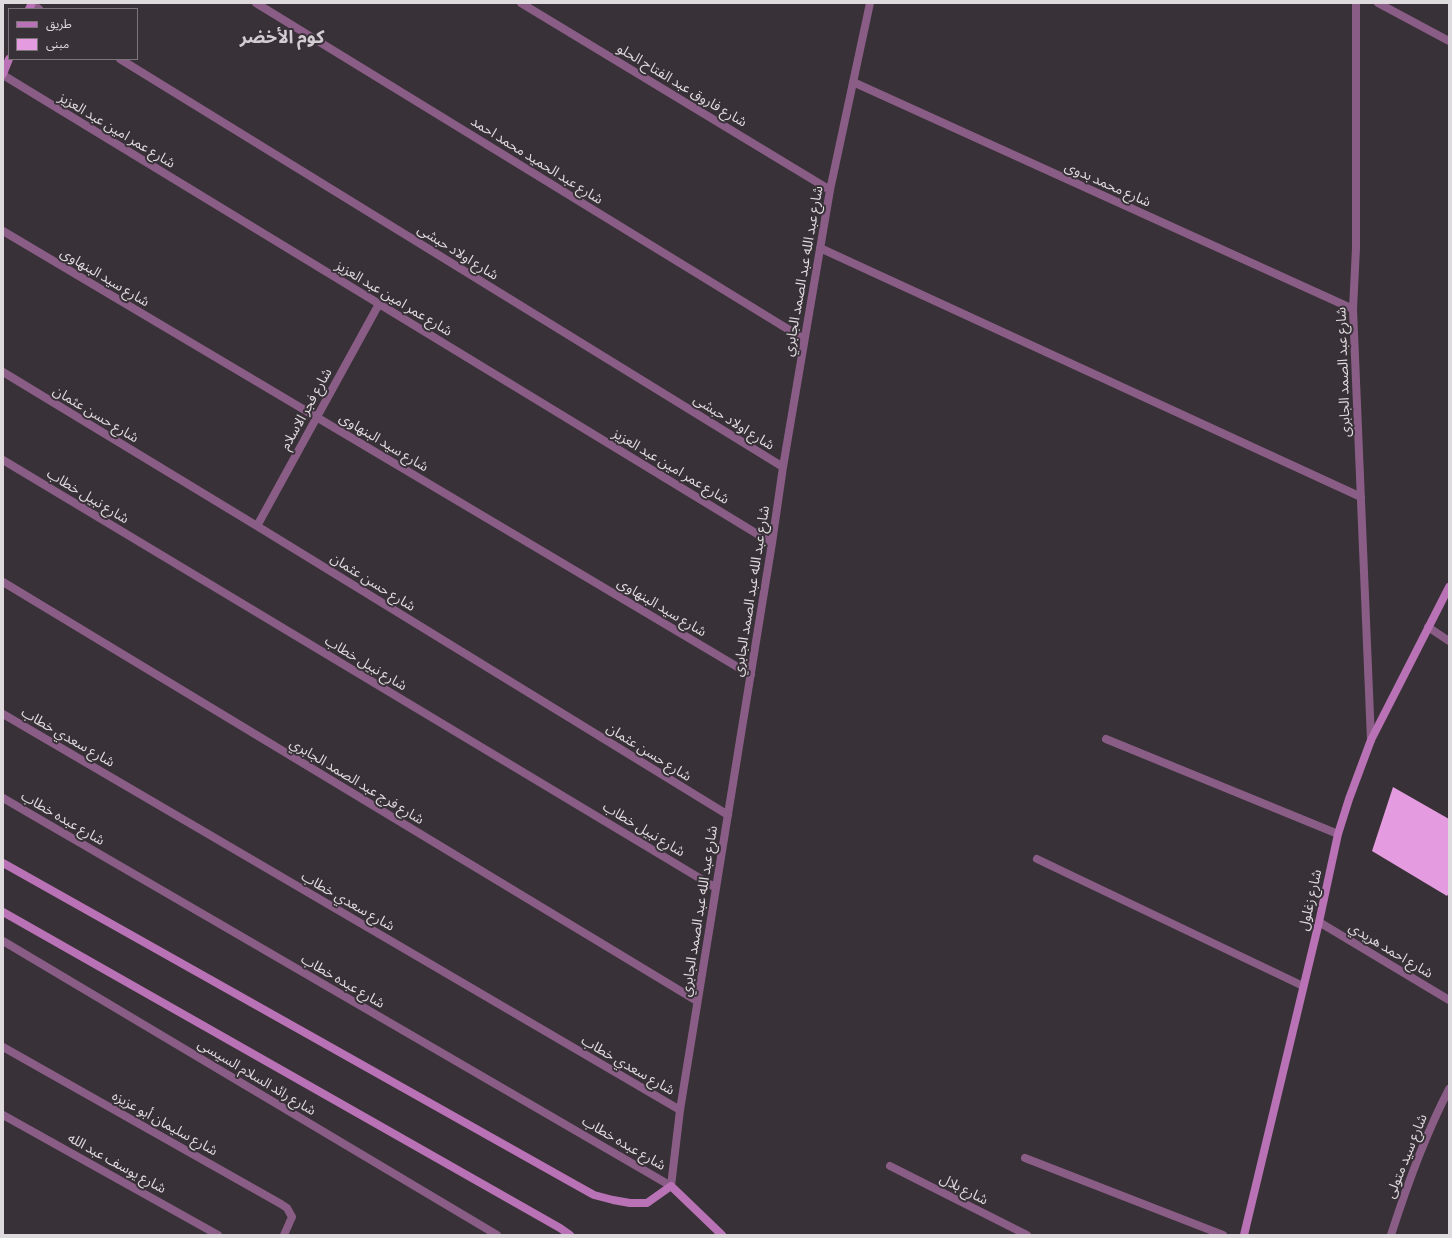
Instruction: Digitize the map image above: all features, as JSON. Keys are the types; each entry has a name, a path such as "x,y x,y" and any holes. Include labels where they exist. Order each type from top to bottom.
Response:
{"main road":[{"path":"3,75 9,60"},
{"name":"شارع زغلول","path":"1244,1235 1319,922 1338,834 1349,799 1371,740 1449,587"},
{"path":"3,863 594,1195 630,1203 647,1203 671,1186 722,1235"},
{"path":"3,912 570,1235"}],"street":[{"name":"شارع عبد الحميد محمد احمد","path":"256,3 804,339"},
{"name":"شارع فاروق عبد الفتاح الحلو","path":"521,3 830,190"},
{"name":"شارع عبد الله عبد الصمد الجابري","path":"671,1186 680,1110 697,1001 751,675 804,339 830,190 870,3"},
{"name":"شارع عبد الصمد الجابرى","path":"1356,3 1356,248 1353,309 1371,740"},
{"path":"1378,3 1449,41"},
{"name":"شارع اولاد حبشى","path":"122,60 783,467"},
{"name":"شارع عمر امين عبد العزيز","path":"3,75 772,543"},
{"name":"شارع محمد بدوى","path":"853,82 1353,309"},
{"name":"شارع سيد البنهاوى","path":"3,231 751,675"},
{"path":"820,248 1361,497"},
{"name":"شارع فجر الاسلام","path":"257,526 379,304"},
{"name":"شارع حسن عثمان","path":"3,372 728,815"},
{"name":"شارع نبيل خطاب","path":"3,460 716,888"},
{"name":"شارع فرج عبد الصمد الجابري","path":"3,582 697,1001"},
{"path":"1428,628 1449,641"},
{"name":"شارع سعدي خطاب","path":"3,714 680,1110"},
{"path":"1106,739 1338,834"},
{"name":"شارع عبده خطاب","path":"3,798 671,1186"},
{"path":"1037,859 1303,986"},
{"name":"شارع احمد هريدي","path":"1319,922 1449,1000"},
{"name":"شارع رائد السلام السيسى","path":"3,941 497,1235"},
{"name":"شارع سليمان أبو عزيزه","path":"3,1047 287,1208 292,1217 284,1235"},
{"name":"شارع سيد متولى","path":"1391,1235 1404,1192 1449,1089"},
{"name":"شارع يوسف عبد الله","path":"3,1115 218,1235"},
{"path":"1026,1158 1223,1235"},
{"name":"شارع بلال","path":"890,1166 1027,1235"}],"building":[{"path":"1393,787 1449,819 1449,893 1447,896 1372,851"}],"district":[{"name":"كوم الأخضر","path":"282,37"}]}
